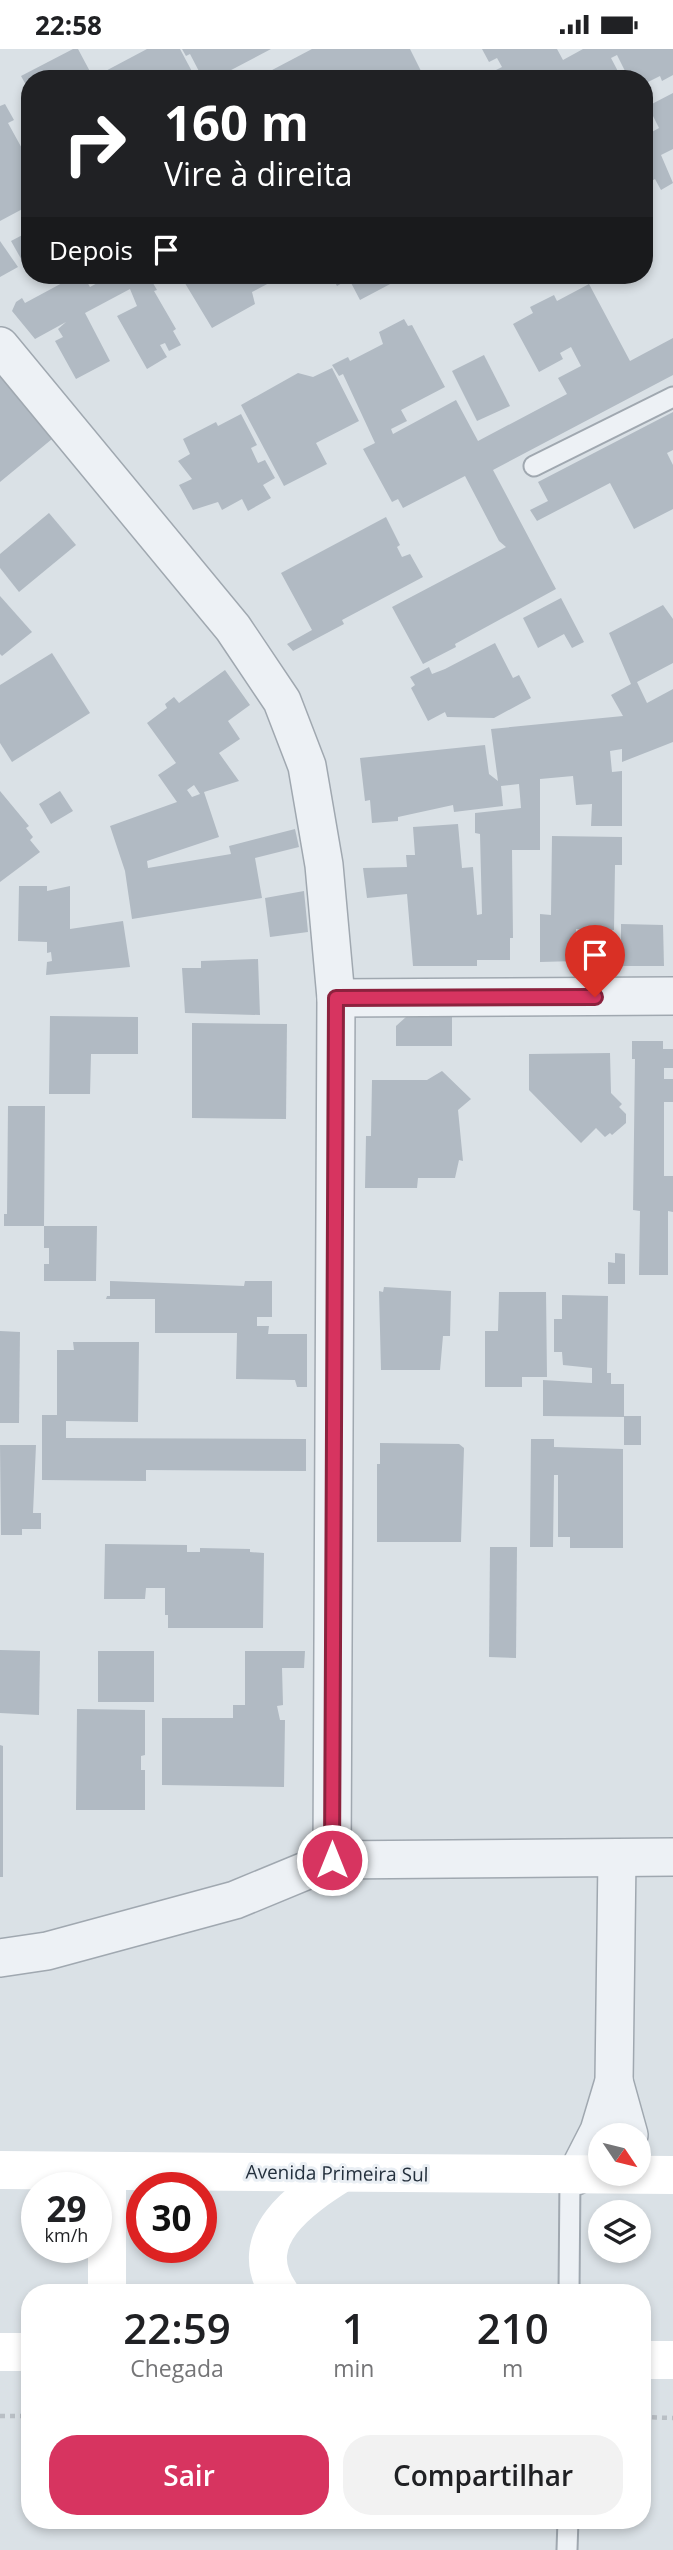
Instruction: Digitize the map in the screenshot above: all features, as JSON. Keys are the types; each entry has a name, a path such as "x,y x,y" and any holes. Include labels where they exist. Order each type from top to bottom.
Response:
{"main road":[{"name":"Avenida Primeira Sul","path":"0,2170 573,2176 658,2167"},
{"path":"107,2171 107,2284"},
{"path":"273,2284 270,2252 278,2224 302,2197 342,2173"},
{"path":"0,2352 21,2352"},
{"path":"651,2360 673,2360"}],"street":[{"path":"0,346 233,628 282,701 307,766 324,866 336,998 332,1860"},
{"path":"336,998 673,996"},
{"path":"0,1958 47,1951 223,1903 332,1860 673,1857"},
{"path":"617,1858 614,2081 626,2123"},
{"path":"573,2176 598,2131 614,2081"}],"lane":[{"path":"534,466 673,397"},
{"path":"569,2284 573,2176"},
{"path":"567,2550 568,2529"}],"path":[{"path":"0,2416 21,2416"},
{"path":"651,2417 673,2417"}],"building":[{"path":"78,49 89,70 33,70"},
{"path":"147,49 180,49 191,70 107,70"},
{"path":"182,49 271,49 231,70 198,70 190,54 186,56"},
{"path":"312,49 410,49 420,70 272,70"},
{"path":"482,49 557,49 563,60 583,49 673,49 673,75 662,81 660,76 653,80 653,70 624,70 617,55 611,58 617,70 496,70 502,67 497,58 489,62"},
{"path":"673,93 673,149 661,155 673,183 661,190 655,179 653,180 653,131 659,128 653,116 653,103"},
{"path":"5,104 14,120 8,123 21,147 21,210 0,221 0,106"},
{"path":"21,236 21,259 11,241"},
{"path":"0,241 18,267 0,277"},
{"path":"60,284 88,284 90,287 96,284 154,284 157,290 154,291 176,329 173,331 181,345 169,351 165,343 160,345 167,357 147,369 117,316 137,306 130,289 85,313 110,361 76,379 55,341 63,337 58,329 66,322 35,339 12,311 16,302 22,298 25,303"},
{"path":"185,284 267,284 252,292 255,304 212,328"},
{"path":"352,284 390,284 360,300"},
{"path":"589,284 630,361 673,338 673,375 493,470 556,589 423,664 392,607 506,547 499,541 465,476 403,508 398,499 392,502 363,449 375,443 343,374 339,376 332,365 348,357 350,361 383,344 379,332 404,319 408,326 412,325 445,387 401,410 407,421 391,429 393,434 456,400 478,441 567,394 558,378 581,366 571,347 560,353 563,359 539,372 513,324 533,313 530,307 554,295 557,301"},
{"path":"484,355 510,406 477,421 452,371"},
{"path":"332,368 359,421 316,443 327,464 284,486 241,405 298,373 313,377"},
{"path":"0,376 52,439 0,482"},
{"path":"673,412 673,450 667,453 673,465 673,509 634,529 610,483 537,521 530,510 548,501 538,482"},
{"path":"241,414 257,445 251,448 258,463 265,460 275,478 263,485 271,498 248,511 242,499 222,510 218,502 193,510 179,485 192,479 178,461 190,454 183,439 216,422 218,426"},
{"path":"49,513 76,545 19,592 0,568 0,554"},
{"path":"386,517 400,545 397,547 402,557 410,554 423,577 342,620 344,624 293,651 287,644 312,630 281,573"},
{"path":"0,596 32,632 2,656 0,654"},
{"path":"561,598 584,642 572,648 564,634 538,648 523,618"},
{"path":"663,605 673,619 673,663 637,682 647,703 673,689 673,742 622,762 622,749 610,751 612,772 622,771 622,826 591,826 592,804 576,805 573,776 540,779 540,850 512,850 513,938 510,938 510,960 477,960 477,966 413,966 407,894 367,898 363,868 407,867 406,855 415,855 413,827 458,824 462,868 473,867 477,915 482,914 480,834 475,833 475,813 521,808 519,784 501,786 503,806 454,812 453,805 398,817 398,821 372,823 370,800 365,801 360,758 485,745 489,774 498,781 491,729 623,716 611,695 631,684 609,633"},
{"path":"495,643 513,678 519,675 531,698 494,718 447,717 445,712 428,721 411,688 415,685 410,677 429,667 432,674 445,669"},
{"path":"52,653 90,713 12,762 0,743 0,685"},
{"path":"225,670 250,705 228,721 240,739 219,753 239,781 204,792 219,837 147,861 148,868 231,854 229,846 295,829 299,847 255,858 262,898 132,919 125,871 110,826 177,802 158,775 176,763 147,723 167,708 165,704 174,697 179,703","holes":["194,785 200,794 192,797 187,790"]},
{"path":"0,791 29,826 26,828 33,837 30,840 40,852 0,882"},
{"path":"60,791 73,811 51,824 39,804"},
{"path":"552,836 622,837 622,865 615,865 614,930 576,929 576,961 540,962 540,914 551,915"},
{"path":"19,886 47,886 47,891 70,886 70,929 123,921 130,967 46,975 47,962 52,961 51,952 47,953 47,942 18,941"},
{"path":"304,891 308,932 270,937 265,898"},
{"path":"621,924 663,925 664,966 621,966"},
{"path":"258,959 260,1015 185,1013 182,968 201,968 201,961"},
{"path":"50,1016 138,1017 138,1054 91,1054 90,1094 49,1094"},
{"path":"406,1017 452,1017 452,1046 396,1046 396,1026"},
{"path":"192,1023 287,1024 286,1119 192,1118"},
{"path":"632,1041 663,1041 663,1049 673,1049 673,1068 664,1068 664,1079 673,1079 673,1102 664,1102 664,1176 673,1176 673,1212 668,1211 668,1275 639,1275 640,1211 633,1210 635,1059 632,1059"},
{"path":"610,1053 611,1093 622,1104 619,1107 626,1114 626,1123 612,1135 610,1133 605,1137 596,1128 581,1143 529,1090 529,1054"},
{"path":"442,1071 471,1099 458,1110 463,1161 459,1160 455,1178 418,1178 417,1188 365,1188 366,1136 371,1136 372,1080 427,1080"},
{"path":"8,1106 45,1106 44,1226 4,1226 4,1214 7,1214"},
{"path":"44,1226 97,1226 96,1281 44,1281 44,1264 49,1264 49,1248 44,1248"},
{"path":"615,1253 625,1254 625,1284 608,1284 608,1262 615,1263"},
{"path":"110,1281 244,1286 245,1281 272,1281 272,1317 257,1317 257,1326 269,1326 268,1334 307,1334 307,1387 297,1387 295,1380 236,1379 237,1333 155,1333 155,1299 106,1299 110,1296"},
{"path":"384,1287 451,1291 450,1336 443,1336 440,1370 381,1370 379,1291 383,1292"},
{"path":"499,1292 546,1292 547,1377 522,1377 522,1387 485,1387 485,1331 498,1331"},
{"path":"562,1295 608,1296 607,1373 611,1373 611,1384 624,1384 624,1417 543,1416 543,1380 592,1383 592,1368 563,1365 562,1352 554,1352 554,1319 562,1319"},
{"path":"0,1331 20,1332 19,1423 0,1423"},
{"path":"73,1342 139,1342 138,1422 66,1421 66,1438 306,1439 306,1471 146,1470 146,1481 42,1480 42,1415 57,1415 57,1350 74,1350"},
{"path":"624,1416 641,1416 641,1445 624,1445"},
{"path":"531,1439 554,1439 554,1447 623,1449 623,1548 570,1548 570,1537 558,1537 558,1475 554,1475 553,1547 530,1547"},
{"path":"380,1443 459,1444 464,1448 461,1542 377,1542 377,1464 380,1464"},
{"path":"0,1445 36,1445 33,1513 41,1513 41,1529 22,1529 22,1535 1,1535"},
{"path":"105,1544 187,1545 187,1552 200,1552 200,1548 250,1549 250,1552 264,1553 263,1628 168,1628 165,1588 146,1588 145,1599 104,1599"},
{"path":"490,1547 517,1547 516,1658 489,1657"},
{"path":"0,1650 40,1651 39,1715 0,1713"},
{"path":"98,1651 154,1651 154,1702 98,1702"},
{"path":"245,1651 305,1651 304,1668 282,1668 283,1705 277,1706 280,1720 285,1720 284,1787 162,1785 162,1718 233,1718 233,1705 245,1705"},
{"path":"77,1709 145,1710 145,1755 141,1756 141,1770 145,1770 145,1810 76,1810"},
{"path":"0,1745 3,1746 3,1877 0,1877"}],"route":[{"path":"332,1860 336,998 595,997"}]}
